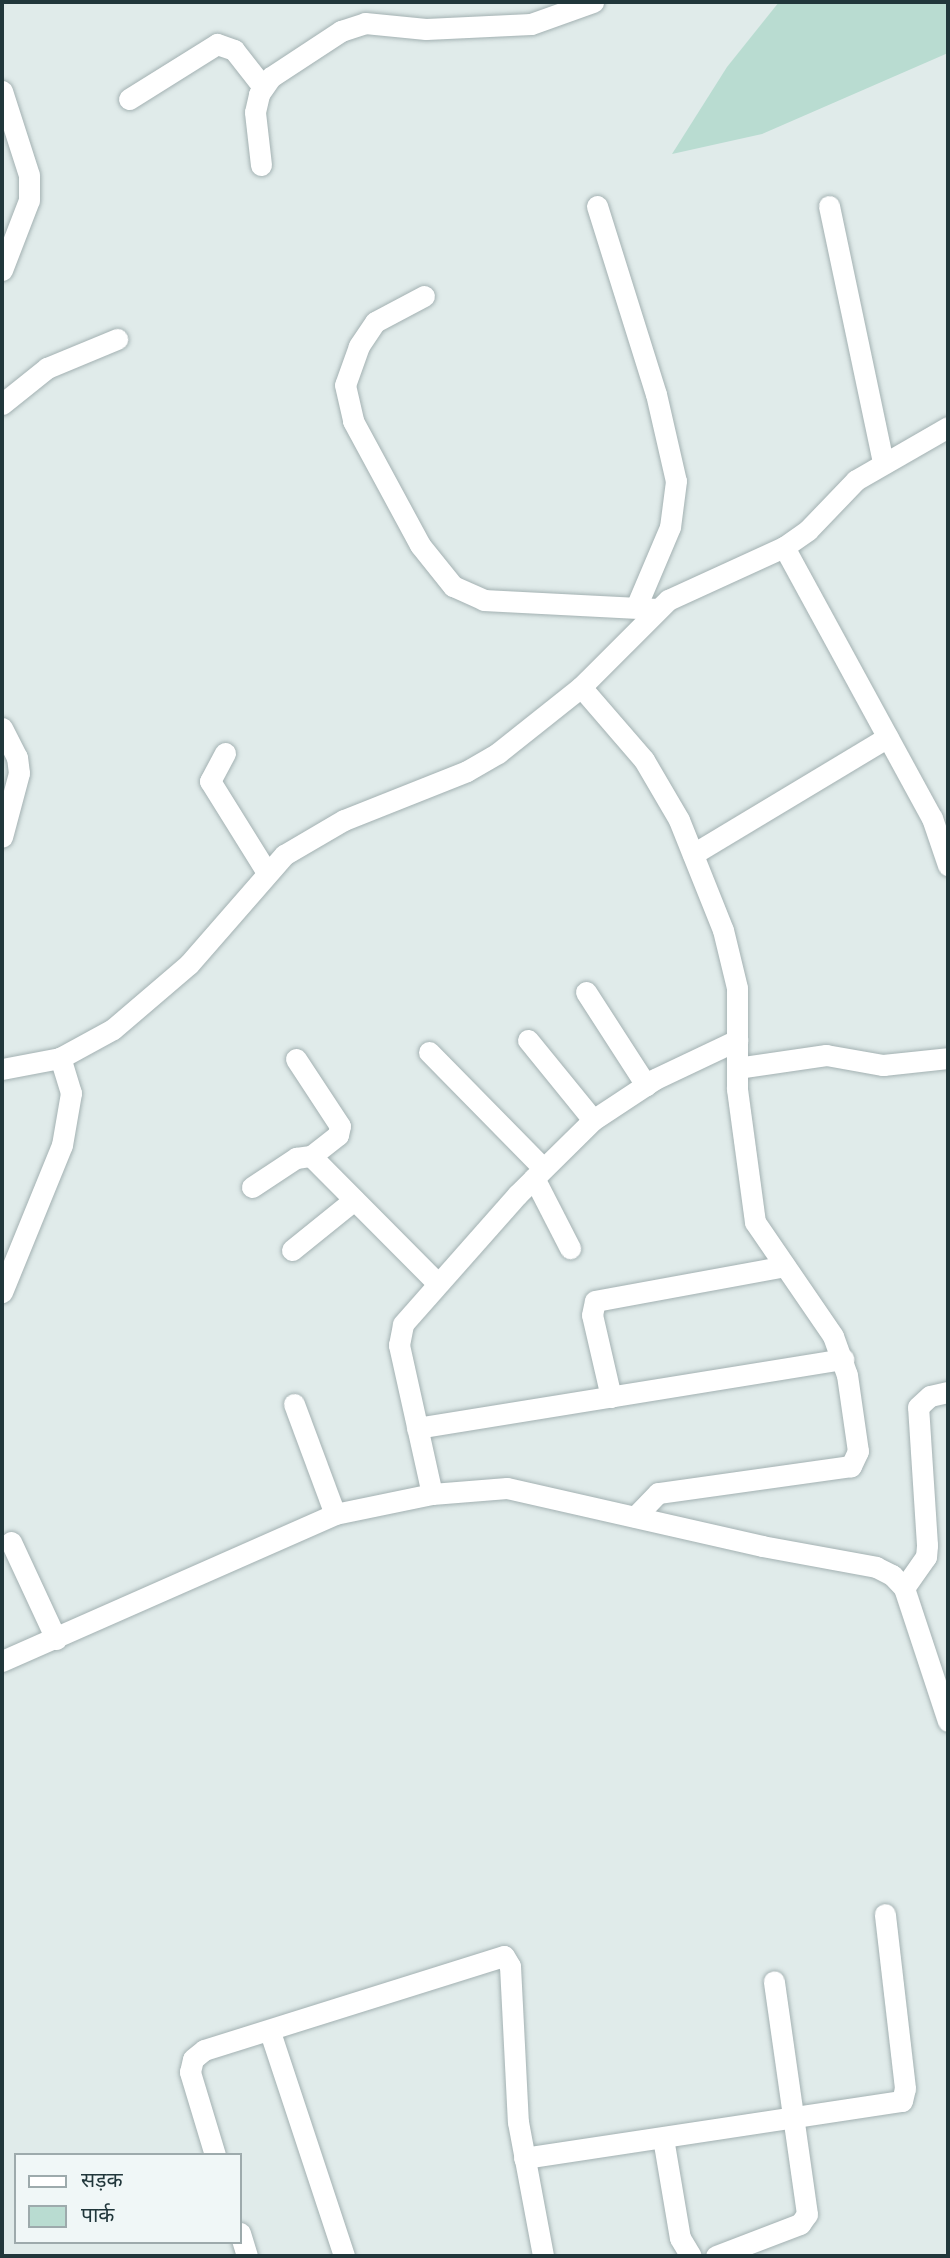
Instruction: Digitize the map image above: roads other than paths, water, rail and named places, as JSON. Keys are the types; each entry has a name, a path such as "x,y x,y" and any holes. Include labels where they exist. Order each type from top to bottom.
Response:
{"street":[{"path":"261,164 255,113 264,88 298,57 355,24 426,29 531,24 593,2"},
{"path":"129,99 217,44 234,50 264,88"},
{"path":"2,91 29,175 29,200 2,270"},
{"path":"2,1069 60,1058 93,1042 148,1002 189,964 266,871 312,836 344,820 467,771 498,753 581,687 646,608 670,527 676,481 656,394 597,206"},
{"path":"829,206 883,463"},
{"path":"424,296 375,322 359,346 345,385 353,421 420,545 453,586 467,595 484,600 646,608 784,547 808,530 856,480 948,427"},
{"path":"2,404 47,368 117,339"},
{"path":"784,547 932,818 948,865"},
{"path":"581,687 644,760 693,854 734,967 737,1068 750,1201 755,1222 833,1336 843,1359 856,1463 670,1489 648,1500 635,1517"},
{"path":"2,728 17,757 19,773 2,837"},
{"path":"693,854 888,737"},
{"path":"225,753 210,781 266,871"},
{"path":"586,992 646,1085"},
{"path":"528,1040 593,1120"},
{"path":"432,1494 399,1336 403,1324 538,1173 593,1120 646,1085 737,1040"},
{"path":"429,1052 538,1173 570,1248"},
{"path":"737,1068 826,1055 883,1065 948,1058"},
{"path":"2,1292 62,1145 71,1093 60,1058"},
{"path":"252,1187 296,1158 311,1156 338,1135 340,1126 296,1059"},
{"path":"311,1156 438,1284"},
{"path":"292,1250 354,1200"},
{"path":"611,1397 592,1315 595,1301 785,1266"},
{"path":"417,1428 843,1359"},
{"path":"904,1588 926,1557 927,1545 918,1408 930,1396 948,1392"},
{"path":"294,1404 335,1514"},
{"path":"2,1661 335,1514 432,1494 507,1488 876,1567 892,1575 904,1588 948,1721"},
{"path":"11,1542 56,1639"},
{"path":"524,2158 793,2120 902,2101 905,2088 885,1914"},
{"path":"214,2153 193,2083 193,2059 204,2050 270,2032 504,1956 510,1966 513,2071 524,2158 542,2256"},
{"path":"716,2256 805,2220 774,1981"},
{"path":"270,2032 344,2256"},
{"path":"663,2138 680,2238 691,2256"}]}
